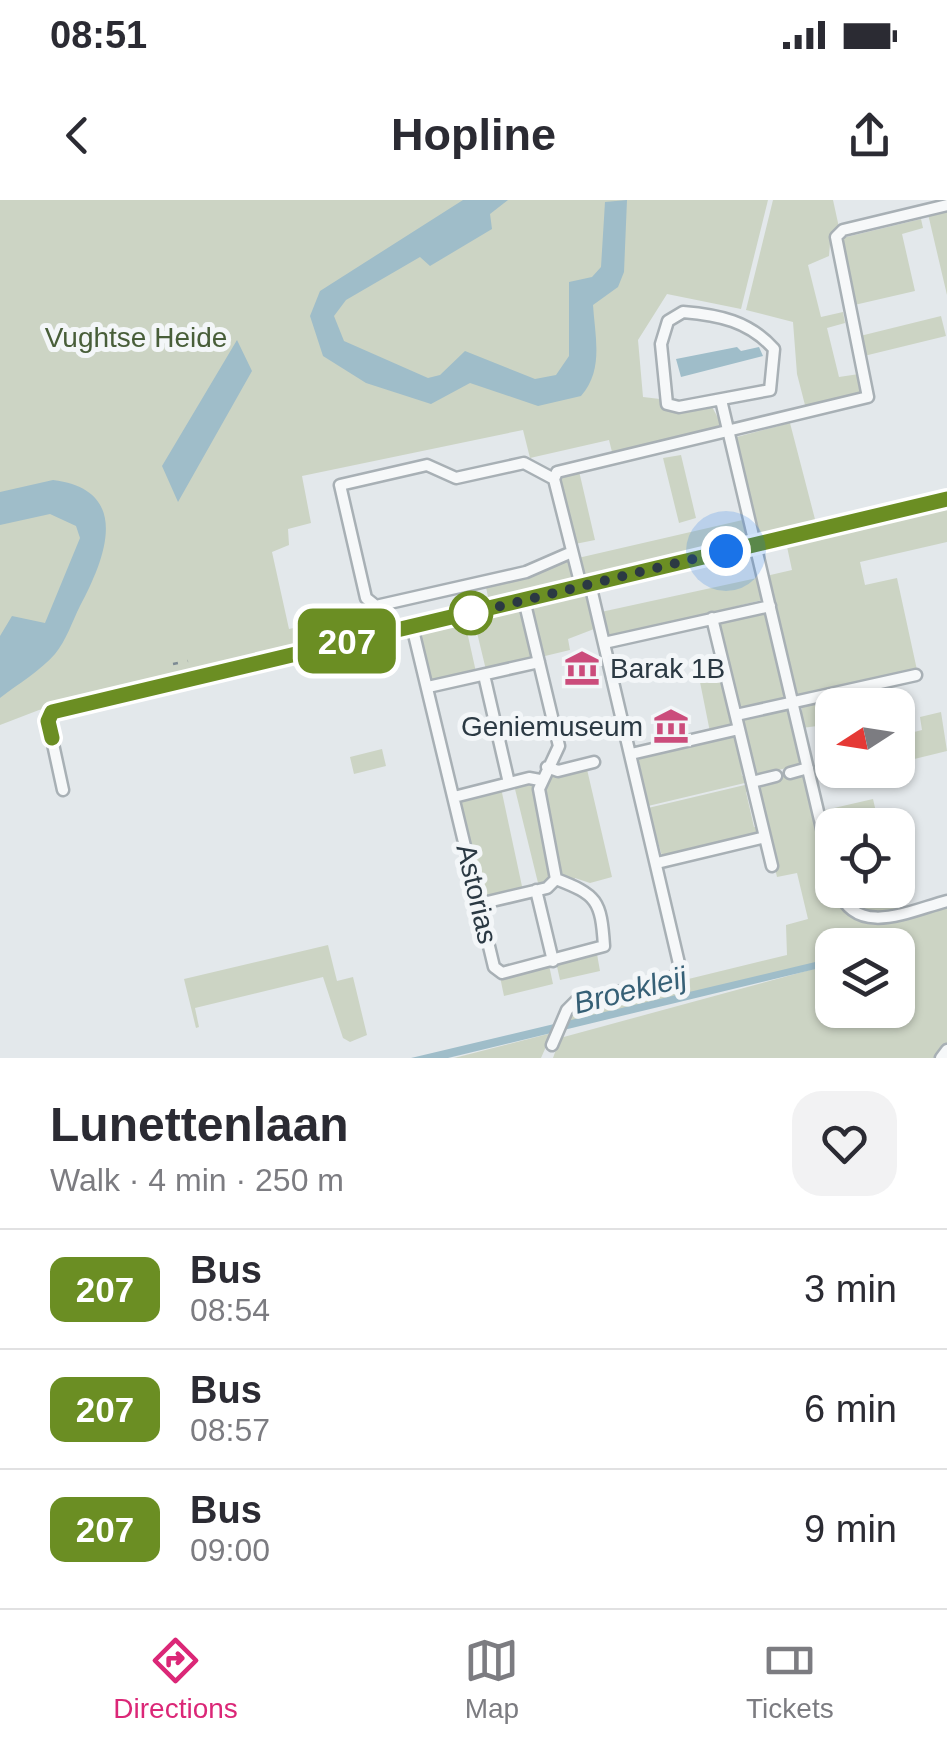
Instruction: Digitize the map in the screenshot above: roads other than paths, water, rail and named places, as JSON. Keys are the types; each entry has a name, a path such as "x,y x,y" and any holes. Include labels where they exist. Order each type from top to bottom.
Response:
{"street":[{"path":"554,1040 564,1018 583,998 664,982 681,972 604,643 572,552 554,479 558,472 868,397 836,237 844,230 947,205"},
{"path":"675,314 734,320 774,348 770,390 721,400 679,407 667,404 661,344 675,314"},
{"path":"721,400 817,808"},
{"path":"554,479 524,462 456,478 427,465 340,484 366,598 376,606 526,572 572,552"},
{"path":"63,790 48,721 52,712 947,498"},
{"path":"479,904 536,890 556,879 548,855 540,780 558,746 524,600"},
{"path":"604,643 770,606"},
{"path":"712,618 772,866"},
{"name":"Astorias","path":"412,626 498,972 604,946 592,894 556,879"},
{"path":"428,687 538,662"},
{"path":"484,675 509,783"},
{"path":"736,715 916,675"},
{"path":"631,754 739,729"},
{"path":"548,767 558,770 594,762"},
{"path":"790,773 808,768"},
{"path":"752,782 776,776"},
{"path":"454,798 509,783 540,780"},
{"path":"657,862 765,837"},
{"path":"536,890 552,961"},
{"path":"851,908 856,915 871,920 947,901"},
{"path":"940,1058 947,1050"}],"water":[{"path":"463,200 508,200 490,214 492,229 430,266 420,257 346,300 334,316 344,341 428,378 440,375 465,351 535,379 556,375 569,356 569,282 592,277 601,267 605,202 627,200 624,272 618,287 593,305 595,364 581,396 538,406 470,383 431,404 366,383 323,356 310,316 320,291"},
{"path":"237,340 252,371 178,502 162,466"},
{"path":"737,347 741,351 759,347 763,356 681,377 676,359"},
{"path":"53,480 78,486 94,497 103,512 104,548 59,649 0,698 0,636 12,616 45,623 80,538 76,526 50,514 0,525 0,492"},
{"path":"815,962 815,969 448,1058 411,1058"}],"railway":[{"path":"173,664 188,661"}],"place":[{"name":"Barak 1B","path":"582,668"},
{"name":"Geniemuseum","path":"671,726"}],"park label":[{"name":"Vughtse Heide","path":"136,337"}],"water label":[{"name":"Broekleij","path":"630,990"}]}
